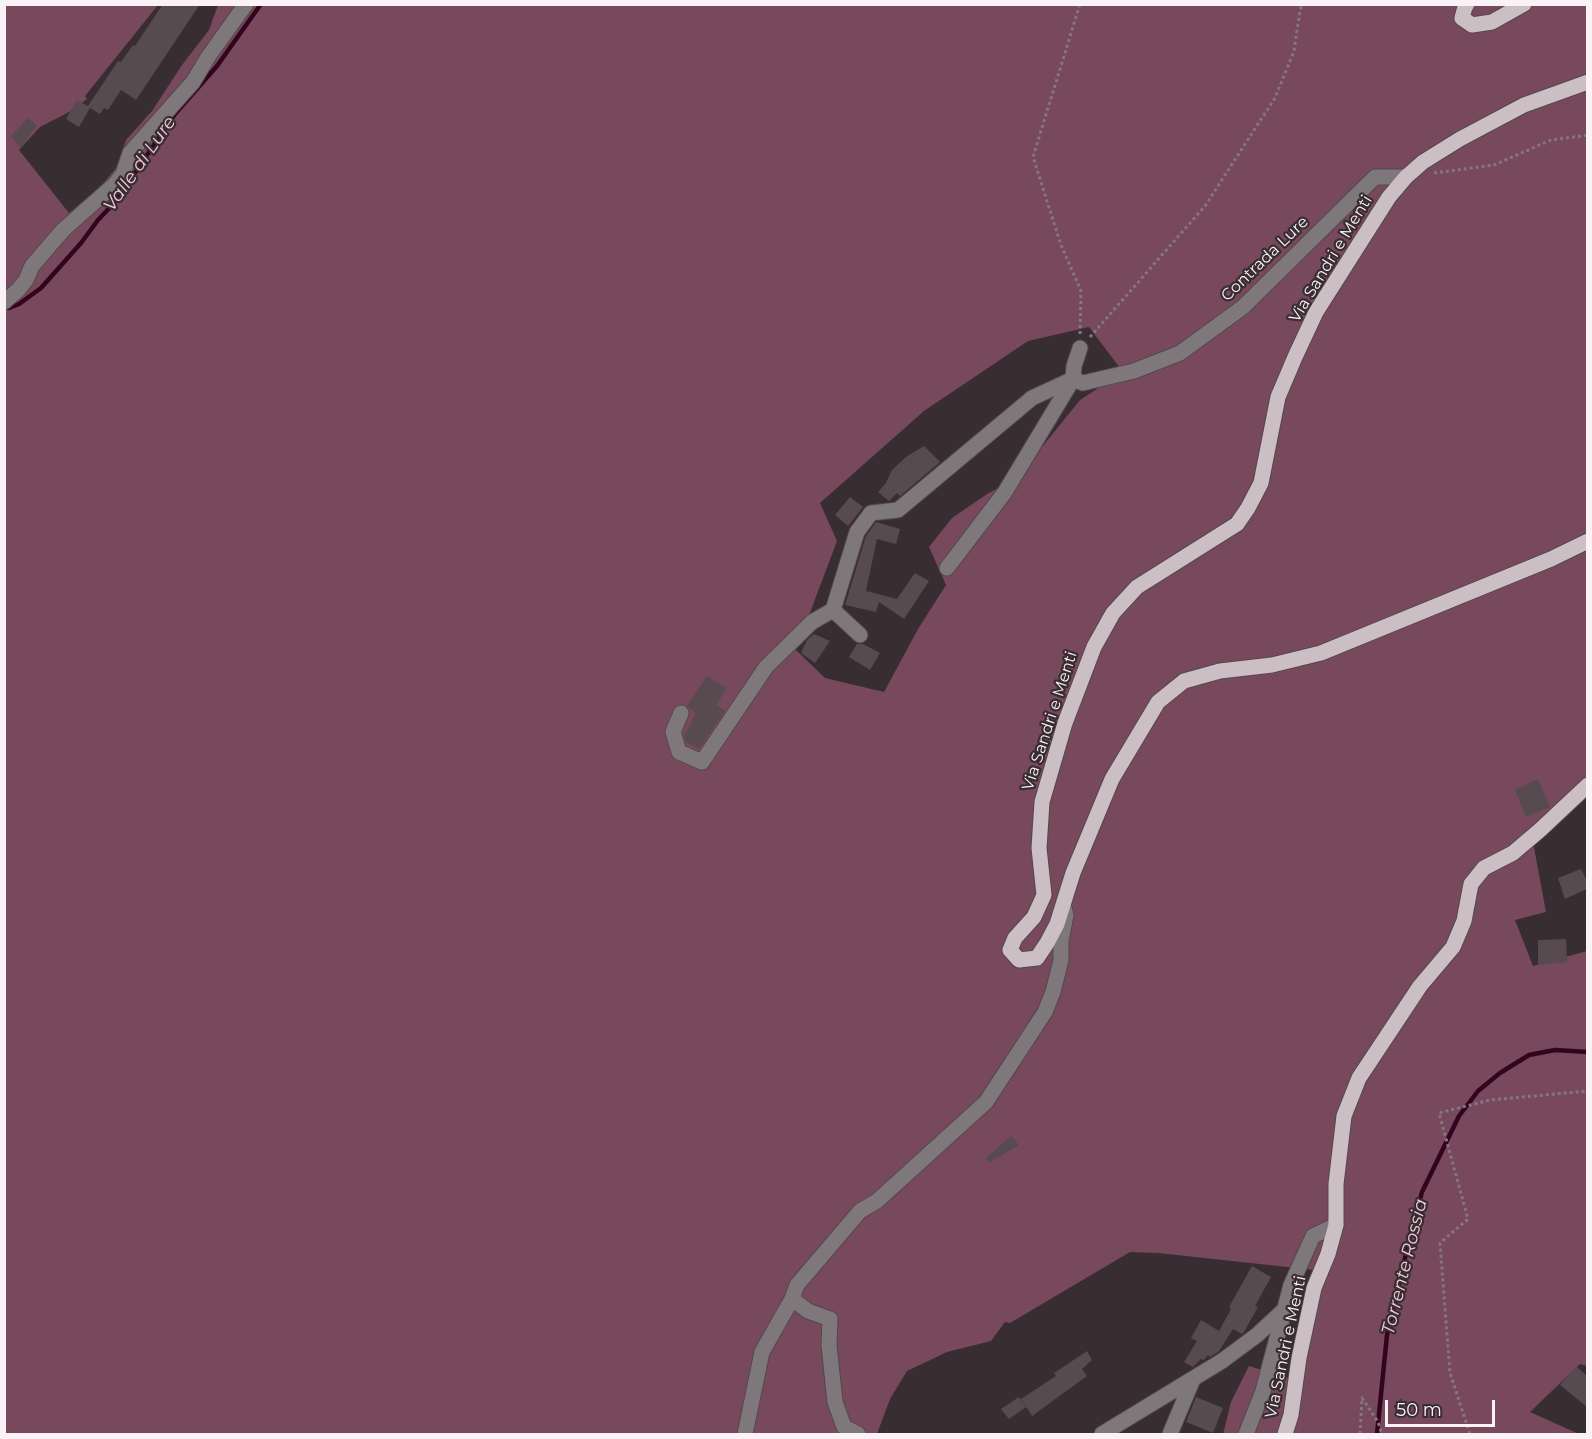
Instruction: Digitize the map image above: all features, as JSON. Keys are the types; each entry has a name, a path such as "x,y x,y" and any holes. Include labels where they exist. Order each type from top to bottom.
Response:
{"main road":[{"path":"1467,4 1462,18 1472,25 1492,22 1524,4"},
{"name":"Via Sandri e Menti","path":"1587,82 1524,105 1460,139 1423,162 1389,197 1316,312 1278,397 1261,483 1248,508 1237,524 1137,587 1113,613 1094,646 1065,723 1042,802 1039,848 1044,896 1034,917 1015,938 1010,951 1019,960 1037,958 1058,924 1084,843 1112,779 1158,702 1184,681 1220,671 1272,665 1321,652 1551,560 1587,541"},
{"name":"Via Sandri e Menti","path":"1285,1434 1291,1415 1299,1358 1314,1288 1328,1254 1336,1225 1336,1184 1344,1116 1359,1078 1420,986 1453,947 1464,921 1471,884 1484,868 1513,853 1587,785"}],"street":[{"path":"7,300 26,280 39,257 63,230 115,184 123,174 130,153 193,82 246,4"},
{"name":"Contrada Lure","path":"1073,379 1083,382 1134,371 1180,353 1243,307 1375,177 1406,177"},
{"path":"947,568 1005,492 1073,379 1074,366 1080,348"},
{"path":"681,713 673,732 679,752 702,762 766,667 812,622 833,610 857,532 870,513 898,510 1032,398 1073,379"},
{"path":"833,610 860,634"},
{"path":"745,1434 762,1352 792,1299 797,1285 860,1211 877,1201 986,1102 1046,1012 1061,960 1061,941 1066,915 1063,905"},
{"path":"1246,1434 1263,1391 1291,1285 1313,1236 1336,1225"},
{"path":"792,1299 808,1311 830,1319 829,1345 836,1402 844,1427 858,1434"},
{"path":"1102,1434 1193,1379 1257,1335 1284,1310"},
{"path":"1170,1434 1193,1379"}],"path":[{"path":"1080,4 1033,157 1061,245 1081,291 1080,348"},
{"path":"1080,348 1205,206 1275,98 1294,51 1302,4"},
{"path":"1406,177 1494,165 1551,140 1587,135"},
{"path":"1470,1434 1450,1373 1440,1244 1468,1219 1439,1113 1490,1100 1587,1091"},
{"path":"1360,1434 1362,1398 1378,1422 1382,1434"}],"shaded area":[{"path":"5,5 158,5 85,96 87,99 69,112 40,127 19,150 69,213 101,186 116,168 126,140 152,111 182,65 209,30 218,5 1587,5 1587,791 1533,842 1546,912 1515,920 1533,966 1587,951 1587,1366 1580,1364 1530,1412 1579,1434 1223,1434 1231,1402 1249,1366 1294,1380 1315,1270 1130,1252 1010,1323 1005,1322 991,1341 947,1352 907,1371 890,1399 877,1434 5,1434","holes":["1089,327 1123,372 1080,400 1016,479 987,494 952,518 929,547 946,585 918,629 884,692 825,678 796,650 837,541 820,503 924,411 1028,341"]}],"building":[{"path":"163,4 200,4 136,100 121,90 108,110 104,108 100,114 90,108 79,127 66,119 77,100 88,106 118,61 121,62 133,45 135,46"},
{"path":"28,118 37,125 21,148 11,136"},
{"path":"924,446 940,462 900,496 897,493 889,501 878,492 886,483 892,470 906,457"},
{"path":"850,497 863,507 848,526 835,515"},
{"path":"876,522 900,529 896,544 877,539 866,591 897,599 915,573 929,581 904,619 879,602 876,612 845,605 866,536"},
{"path":"814,634 830,641 815,663 801,653 807,640"},
{"path":"857,644 863,644 880,653 870,670 849,657"},
{"path":"707,676 727,688 716,705 725,711 699,749 686,742 684,736 696,713 687,706"},
{"path":"1538,779 1550,807 1526,817 1515,790"},
{"path":"1581,869 1587,881 1587,889 1565,899 1558,878"},
{"path":"1566,939 1567,962 1538,965 1538,940"},
{"path":"1011,1136 1019,1145 989,1163 986,1158"},
{"path":"1252,1266 1271,1277 1244,1332 1242,1334 1233,1329 1219,1351 1210,1357 1208,1355 1204,1360 1201,1359 1193,1367 1184,1362 1197,1341 1191,1338 1201,1320 1219,1331 1231,1309 1229,1307"},
{"path":"1087,1351 1092,1360 1082,1369 1087,1376 1032,1416 1021,1399 1056,1376 1054,1373"},
{"path":"1576,1366 1587,1376 1587,1407 1560,1385"},
{"path":"1019,1397 1026,1407 1009,1419 1001,1409"},
{"path":"1196,1397 1223,1408 1213,1433 1186,1422"}],"waterway":[{"name":"Valle di Lure","path":"4,306 9,308 19,304 41,288 81,243 115,202 175,114 217,66 261,4"},
{"name":"Torrente Rossia","path":"1377,1434 1387,1335 1412,1228 1422,1192 1459,1116 1478,1091 1500,1073 1529,1055 1555,1050 1588,1052"}]}
